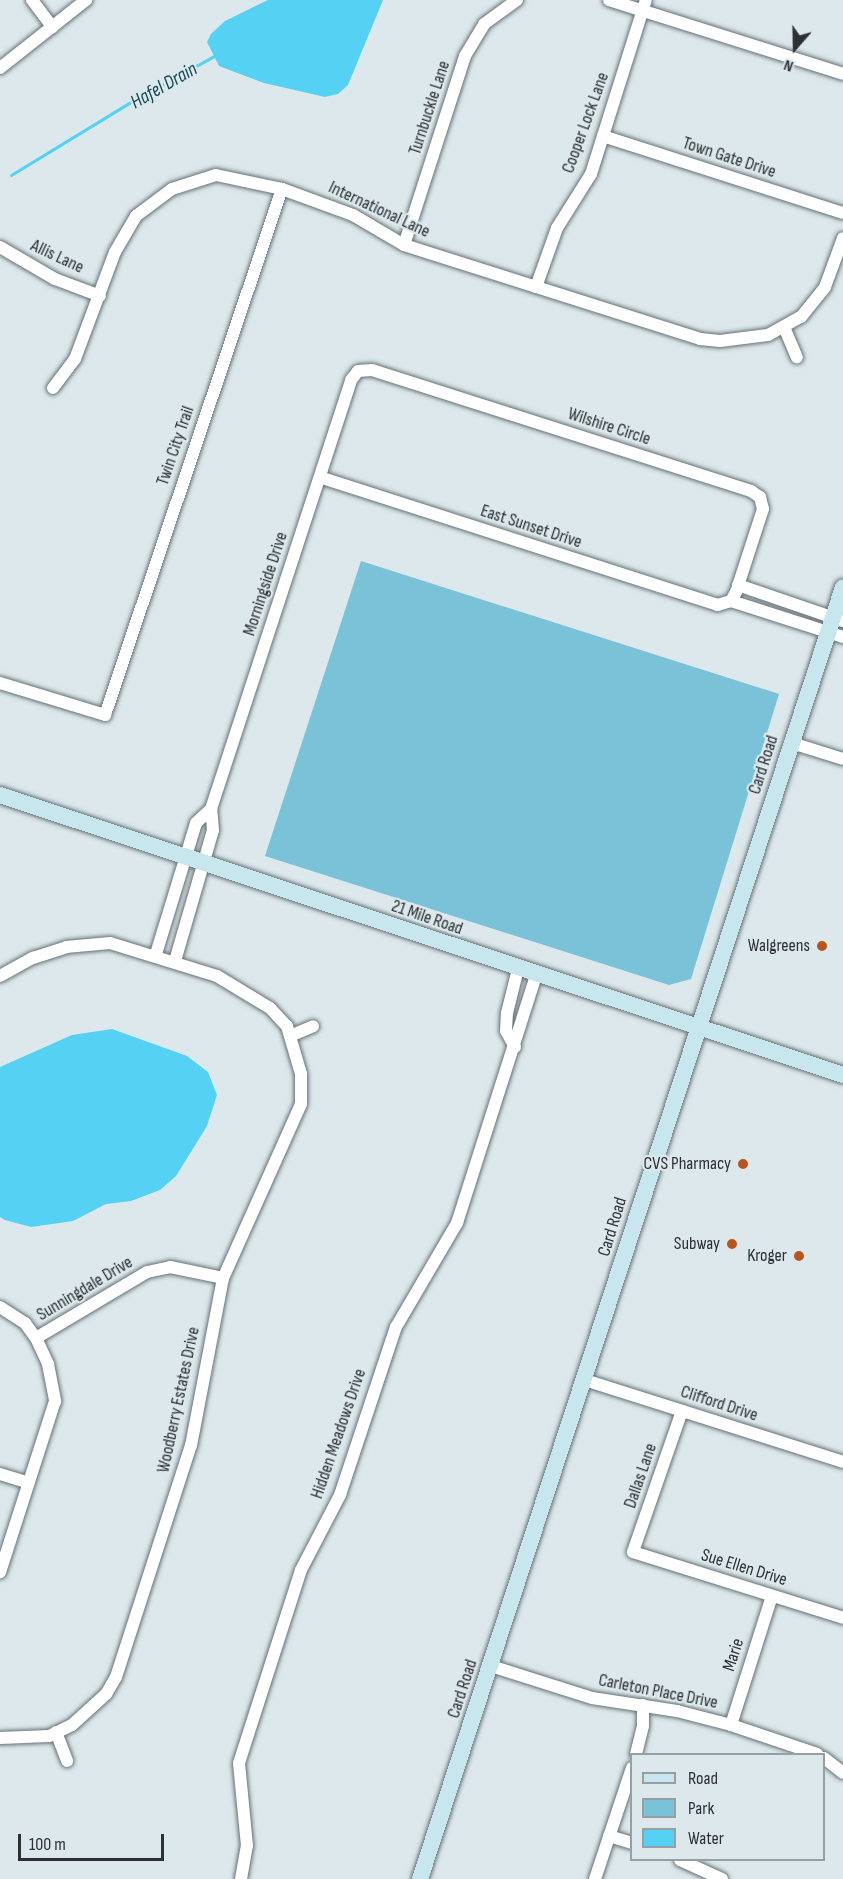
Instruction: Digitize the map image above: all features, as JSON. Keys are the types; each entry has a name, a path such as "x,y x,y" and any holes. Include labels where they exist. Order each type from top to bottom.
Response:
{"street":[{"path":"32,0 52,27"},
{"path":"0,68 86,0"},
{"name":"Turnbuckle Lane","path":"405,245 465,56 484,24 517,0"},
{"path":"609,0 644,5 843,74"},
{"name":"Cooper Lock Lane","path":"536,287 557,228 591,174 644,5"},
{"name":"Town Gate Drive","path":"603,136 843,213"},
{"name":"International Lane","path":"53,388 75,359 115,252 136,216 172,189 216,175 282,189 353,215 405,245 700,339 735,342 768,335 801,317 819,297 832,273 843,238"},
{"name":"Twin City Trail","path":"0,683 105,715 282,189"},
{"name":"Allis Lane","path":"0,247 55,279 100,296"},
{"path":"784,327 797,357"},
{"name":"Wilshire Circle","path":"358,371 372,370 756,494 763,509 738,585"},
{"name":"Morningside Drive","path":"156,954 196,823 210,809 351,380 358,371"},
{"name":"East Sunset Drive","path":"320,477 713,604 731,601 837,627"},
{"path":"731,601 738,585 837,627"},
{"name":"Card Road","path":"420,1879 585,1380 697,1027 792,743 837,627 843,587"},
{"path":"792,743 843,759"},
{"name":"21 Mile Road","path":"0,795 536,975 843,1075"},
{"name":"Morningside Drive","path":"176,961 214,824 210,809"},
{"name":"Woodberry Estates Drive","path":"0,976 33,958 66,947 110,943 156,954 217,976 270,1008 290,1036 301,1074 301,1104 223,1278 191,1445 116,1677 90,1710 56,1732 24,1739 0,1738"},
{"path":"515,1047 507,1022 518,969"},
{"name":"Hidden Meadows Drive","path":"241,1879 247,1845 239,1763 301,1570 340,1495 396,1327 457,1223 515,1047 536,975"},
{"path":"290,1036 313,1026"},
{"name":"Sunningdale Drive","path":"36,1338 147,1272 170,1268 223,1278"},
{"path":"0,1307 25,1323 36,1338 48,1364 55,1401 0,1572"},
{"name":"Clifford Drive","path":"585,1380 843,1462"},
{"name":"Dallas Lane","path":"633,1552 682,1411"},
{"path":"0,1474 29,1483"},
{"name":"Sue Ellen Drive","path":"633,1552 843,1618"},
{"name":"Marie","path":"731,1725 772,1596"},
{"name":"Carleton Place Drive","path":"491,1666 592,1698 643,1705 731,1725 811,1753"},
{"path":"636,1753 643,1726 643,1705"},
{"path":"56,1732 67,1761"},
{"path":"825,1759 843,1773"},
{"path":"595,1879 630,1774"},
{"path":"609,1836 630,1842"},
{"path":"682,1861 722,1879"}],"green space":[{"path":"361,561 779,694 691,979 669,985 265,856"}],"water":[{"path":"268,0 383,0 348,85 338,94 325,97 264,83 219,66 207,42 211,34 225,21"},
{"path":"112,1029 187,1056 208,1072 217,1095 207,1126 176,1176 160,1190 131,1201 106,1204 73,1221 31,1227 5,1220 0,1217 0,1067 72,1035"}],"waterway":[{"name":"Hafel Drain","path":"11,175 129,103 216,55"}],"place":[{"name":"Walgreens","path":"822,946"},
{"name":"CVS Pharmacy","path":"743,1164"},
{"name":"Subway","path":"732,1244"},
{"name":"Kroger","path":"799,1256"}]}
